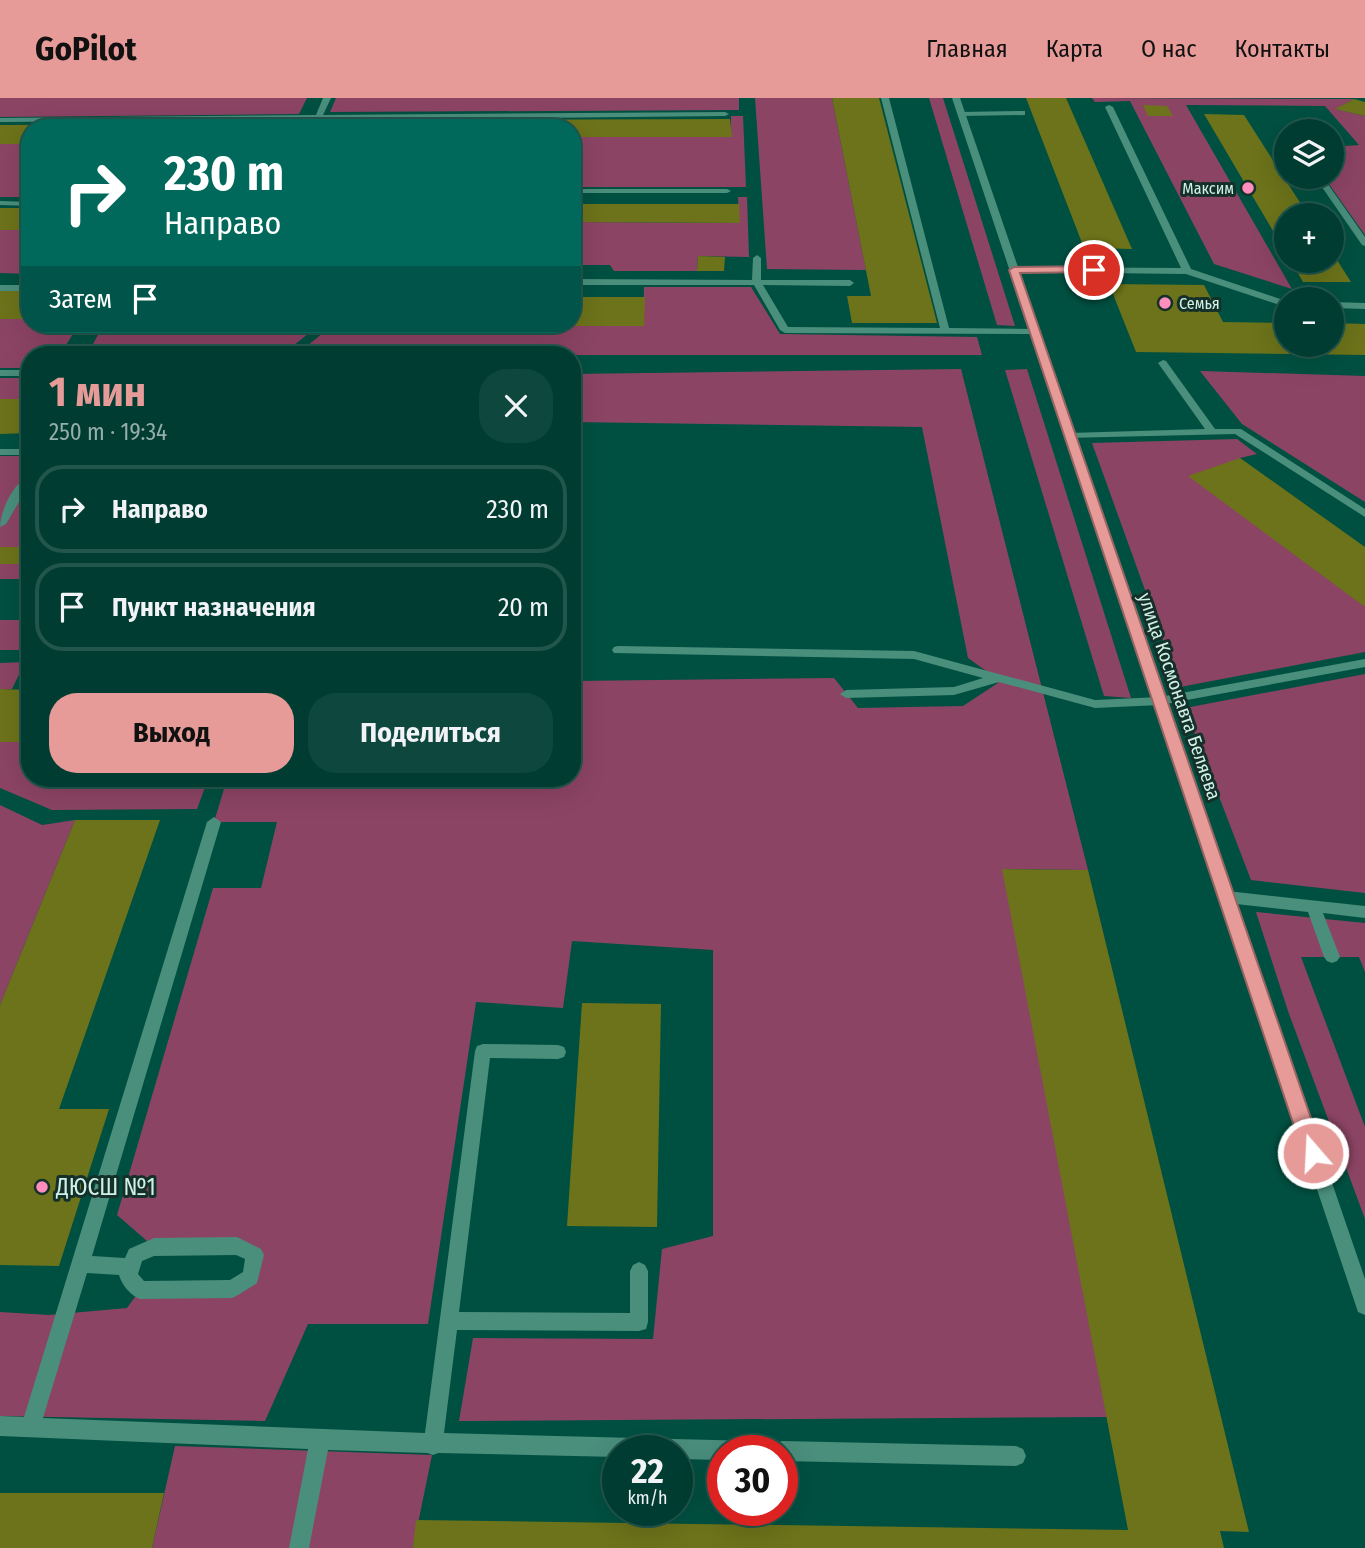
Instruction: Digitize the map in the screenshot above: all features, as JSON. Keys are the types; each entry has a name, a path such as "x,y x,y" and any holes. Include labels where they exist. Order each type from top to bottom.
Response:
{"street":[{"path":"316,119 327,98"},
{"path":"885,98 945,331"},
{"name":"улица Космонавта Беляева","path":"956,98 1365,1307"},
{"path":"1109,107 1187,271"},
{"path":"961,114 1022,113"},
{"path":"106,119 725,114"},
{"path":"0,120 21,120"},
{"path":"1327,189 1365,243"},
{"path":"581,191 727,191"},
{"path":"0,204 21,204"},
{"path":"757,258 756,282 785,330 1036,331"},
{"path":"1014,270 1187,271 1274,300"},
{"path":"581,282 850,283"},
{"path":"0,288 21,288"},
{"path":"1344,305 1365,306"},
{"path":"1163,363 1213,433"},
{"path":"0,373 21,373"},
{"path":"1069,436 1237,431 1365,514"},
{"path":"0,452 21,452"},
{"path":"0,524 21,489"},
{"path":"618,650 914,655 1095,704 1160,701 1365,663"},
{"path":"846,694 954,691 996,678"},
{"path":"31,1427 214,822"},
{"path":"1227,897 1365,912"},
{"path":"1313,906 1332,957"},
{"path":"433,1445 483,1051 558,1052"},
{"path":"237,1246 255,1255 251,1277 232,1289 140,1290 128,1276 131,1267 135,1255 154,1247 237,1246"},
{"path":"80,1264 131,1267"},
{"path":"448,1321 639,1322 639,1271"},
{"path":"0,1426 433,1445 707,1450"},
{"path":"299,1548 320,1440"},
{"path":"798,1451 1016,1456"}],"shaded area":[{"path":"0,98 307,98 299,114 0,117"},
{"path":"336,98 739,98 739,110 330,112"},
{"path":"755,98 832,98 866,270 767,269"},
{"path":"929,98 943,98 1015,326 997,325"},
{"path":"1092,98 1354,99 1336,109 1365,116 1365,235 1332,189 1344,189 1344,146 1359,145 1344,128 1344,119 1336,119 1325,106 1186,105 1274,258 1274,273 1283,273 1291,287 1286,287 1214,264 1130,101 1095,102"},
{"path":"731,116 743,116 746,187 581,187 581,137 731,137"},
{"path":"0,144 21,144 21,197 0,197"},
{"path":"738,197 747,197 749,257 698,256 697,271 614,271 610,265 581,265 581,222 739,223"},
{"path":"0,230 21,230 21,274 0,273"},
{"path":"644,287 751,287 780,334 977,337 982,355 581,355 581,346 307,346 323,333 581,333 581,326 643,326"},
{"path":"0,319 21,319 21,333 73,333 66,346 21,346 21,368 0,368"},
{"path":"99,333 309,333 293,346 92,346"},
{"path":"961,369 1088,870 1003,869 1107,1417 459,1421 473,1338 653,1339 662,1249 713,1236 713,950 572,941 563,1008 476,1002 428,1324 308,1324 265,1421 0,1416 0,1312 49,1315 127,1308 140,1290 232,1289 255,1255 154,1247 117,1215 213,888 261,888 277,822 214,822 225,787 581,787 581,681 834,678 858,708 963,706 998,683 996,678 968,658 922,427 581,422 581,374"},
{"path":"1027,369 1131,698 1104,696 1005,370"},
{"path":"1200,371 1365,376 1365,502 1242,424"},
{"path":"0,378 21,378 21,399 0,399"},
{"path":"1237,439 1257,454 1240,458 1365,607 1365,652 1180,687 1092,443"},
{"path":"0,456 21,456 21,547 0,547"},
{"path":"0,564 21,564 21,579 0,579"},
{"path":"0,620 21,620 21,650 0,650"},
{"path":"21,662 21,670 12,689 0,689 0,663"},
{"path":"1365,674 1365,893 1251,880 1185,708"},
{"path":"0,742 21,742 21,787 205,787 197,809 52,810 0,788"},
{"path":"0,805 42,825 75,820 0,1005"},
{"path":"1256,912 1365,923 1365,972 1359,957 1301,957 1365,1127 1365,1219 1288,1011"},
{"path":"175,1446 432,1455 413,1548 152,1548"}],"building":[{"path":"832,98 879,98 937,323 852,323 847,296 871,296"},
{"path":"1026,98 1066,98 1132,249 1084,248"},
{"path":"1354,99 1365,102 1365,116 1335,109"},
{"path":"1143,105 1167,106 1173,116 1148,116"},
{"path":"1204,114 1244,115 1274,162 1274,189 1291,189 1300,203 1274,203 1274,233"},
{"path":"581,119 730,119 732,137 581,137"},
{"path":"0,125 21,125 21,144 0,144"},
{"path":"581,204 739,204 740,223 581,222"},
{"path":"0,208 21,208 21,230 0,230"},
{"path":"698,256 725,257 724,271 697,271"},
{"path":"1344,271 1351,282 1303,282 1298,273"},
{"name":"Семья","path":"1109,284 1204,285 1223,322 1274,323 1274,354 1136,352"},
{"path":"0,291 21,291 21,319 0,319"},
{"path":"581,297 645,297 644,326 581,326"},
{"name":"Семья","path":"1344,323 1365,324 1365,355 1344,355"},
{"path":"0,399 21,399 21,433 0,434"},
{"path":"1240,458 1365,547 1365,607 1188,476"},
{"path":"0,547 21,547 21,564 0,564"},
{"path":"0,689 21,690 21,742 0,742"},
{"path":"75,820 160,820 59,1109 109,1109 59,1266 0,1265 0,1005"},
{"path":"1002,869 1088,870 1249,1532 1220,1531 1224,1548 413,1548 416,1520 602,1523 602,1526 693,1526 693,1524 1128,1530"},
{"path":"582,1003 661,1004 657,1227 567,1226"},
{"path":"0,1493 164,1493 152,1548 0,1548"}],"place":[{"name":"Максим","path":"1248,188"},
{"name":"Семья","path":"1165,303"},
{"name":"ДЮСШ №1","path":"42,1187"}],"route":[{"path":"1094,270 1014,270 1313,1153"}]}
